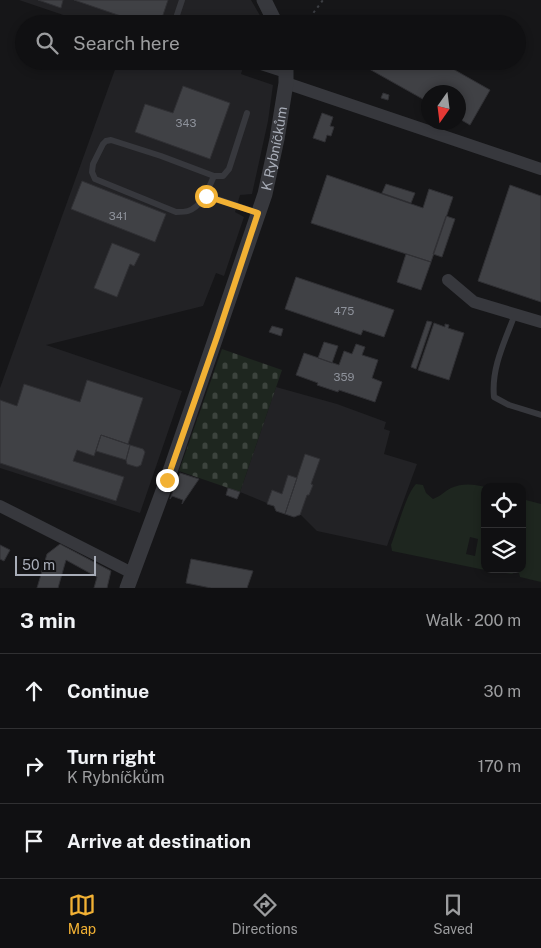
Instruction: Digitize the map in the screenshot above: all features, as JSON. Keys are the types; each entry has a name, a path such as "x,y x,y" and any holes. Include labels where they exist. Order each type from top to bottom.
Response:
{"street":[{"path":"264,0 272,15"},
{"path":"286,73 541,169"},
{"name":"K Rybníčkům","path":"0,506 129,581 170,471 265,194 277,139 286,73"},
{"path":"448,280 474,302 541,322"}],"lane":[{"path":"177,15 182,0"},
{"path":"214,176 206,196 198,205 188,212 176,212 95,179 92,172 93,164 103,144 111,140 214,176 224,176 229,169 247,113"},
{"path":"206,196 258,213"},
{"path":"515,314 496,368 493,386 494,397 509,405 541,415"}],"path":[{"path":"312,15 323,0"}],"shaded area":[{"path":"19,0 251,0 260,15 63,15"},
{"path":"115,70 242,70 241,74 273,85 268,121 252,194 240,195 235,212 244,217 224,276 216,273 203,306 46,345 182,391 140,513 0,468 0,388"},
{"path":"276,387 337,404 386,422 384,429 390,431 384,454 417,464 387,546 317,531 301,515 299,514 294,517 277,511 274,506 240,492"}],"green space":[{"path":"222,349 282,370 240,492 179,471"},
{"path":"416,484 423,485 426,493 433,499 459,485 481,486 481,569 392,551 391,545 405,504","holes":["470,537 478,539 475,556 466,554"]},
{"path":"526,500 541,504 541,582 520,577 519,573 526,573"}],"building":[{"path":"38,0 63,0 61,8"},
{"path":"74,0 168,0 163,15 118,15"},
{"path":"371,70 455,70 490,90 470,125 466,123 466,85 421,85 421,98"},
{"path":"183,86 230,103 210,159 135,132 145,104 173,113"},
{"path":"383,93 389,95 388,100 381,98"},
{"path":"322,113 333,117 330,126 334,127 331,136 327,135 325,142 313,138"},
{"path":"327,175 423,208 429,189 453,197 431,262 311,223"},
{"path":"82,181 166,214 155,242 71,209"},
{"path":"386,184 415,193 411,203 382,193"},
{"path":"510,185 541,196 541,302 478,281"},
{"path":"446,216 455,219 442,257 433,254"},
{"path":"112,243 140,254 134,266 130,264 117,297 94,288"},
{"path":"406,254 431,262 421,290 397,282"},
{"path":"296,277 394,310 384,337 363,330 361,335 285,309"},
{"path":"427,321 432,322 416,369 411,367"},
{"path":"434,323 445,327 445,324 449,325 448,328 464,333 449,380 418,370"},
{"path":"272,326 283,329 281,336 269,332"},
{"path":"324,342 338,346 332,363 318,358"},
{"path":"356,344 365,347 362,355 378,360 372,378 382,382 375,402 317,385 318,383 296,375 304,353 339,365 344,351 352,354"},
{"path":"87,380 143,398 128,444 101,435 94,456 77,450 73,461 124,477 116,501 0,463 0,400 17,406 24,384 80,402"},
{"path":"101,435 130,445 126,460 96,451"},
{"path":"130,445 143,449 145,452 141,465 137,467 127,464 126,460"},
{"path":"305,454 320,459 309,495 307,495 300,515 294,517 285,514"},
{"path":"180,473 199,479 182,504 183,500 172,496 170,499"},
{"path":"288,475 297,478 285,514 276,511 274,506 267,504 272,490 282,494"},
{"path":"228,488 240,492 237,499 226,495"},
{"path":"60,544 111,571 107,588 94,588 97,577 66,560 58,588 37,588 47,554"},
{"path":"0,545 10,550 4,561 0,559"},
{"path":"191,559 253,571 247,588 211,588 186,583"}],"route":[{"path":"167,480 258,213 206,196"}]}
